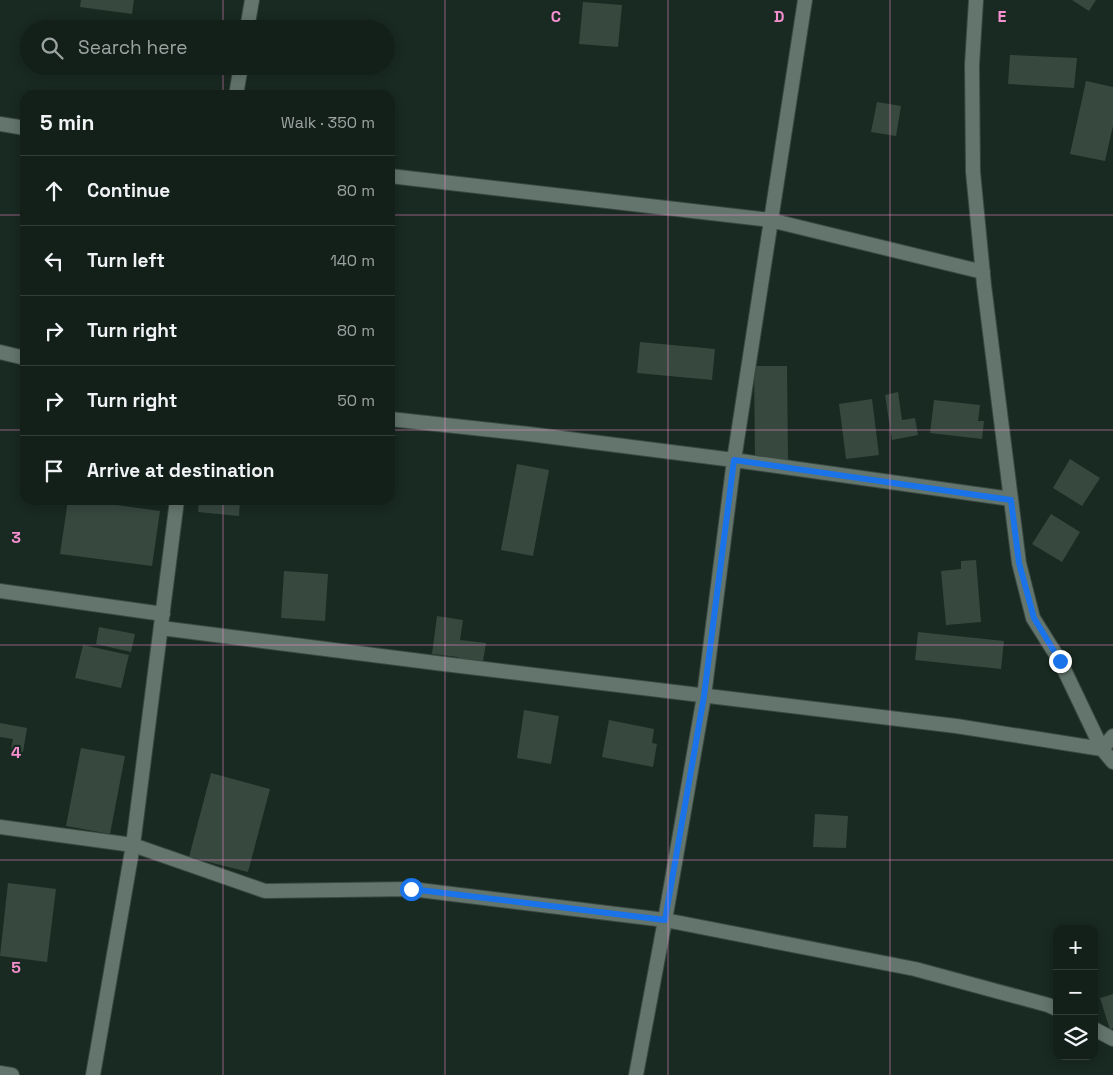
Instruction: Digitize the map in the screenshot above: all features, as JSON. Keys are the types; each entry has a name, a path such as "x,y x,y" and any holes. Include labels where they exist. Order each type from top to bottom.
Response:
{"street":[{"path":"249,20 252,0"},
{"path":"636,1075 704,696 734,460 805,0"},
{"path":"976,0 972,65 972,172 1019,563 1034,618 1060,661 1102,749 1113,762"},
{"path":"237,90 239,75"},
{"path":"0,124 20,127"},
{"path":"395,177 770,220 983,272"},
{"path":"0,352 20,357"},
{"path":"395,420 529,434 734,460 1011,500"},
{"path":"93,1075 133,845 176,505"},
{"path":"0,591 163,614"},
{"path":"161,628 446,665 956,726 1102,749"},
{"path":"1102,749 1113,736"},
{"path":"0,827 133,845 265,891 411,889 665,920 915,969 1053,1007"},
{"path":"1098,1031 1113,1039"},
{"path":"0,1073 12,1075"}],"building":[{"path":"81,0 134,0 132,14 80,7"},
{"path":"1072,0 1096,0 1089,11"},
{"path":"583,2 622,5 618,47 579,44"},
{"path":"1010,55 1077,58 1074,88 1008,84"},
{"path":"1086,81 1113,87 1113,126 1105,161 1070,154"},
{"path":"877,102 901,106 896,136 871,132"},
{"path":"640,342 715,349 712,380 637,373"},
{"path":"754,366 787,366 788,462 755,463"},
{"path":"898,392 902,420 915,418 918,435 892,440 885,395"},
{"path":"872,399 879,455 846,459 839,404"},
{"path":"934,400 980,405 978,421 984,421 982,439 930,433"},
{"path":"1070,459 1100,478 1082,506 1053,488"},
{"path":"517,464 549,470 533,556 501,550"},
{"path":"67,505 116,505 160,511 152,566 60,554"},
{"path":"199,505 240,505 239,516 198,512"},
{"path":"1051,514 1080,532 1062,562 1032,544"},
{"path":"976,560 981,622 946,625 941,571 961,569 961,561"},
{"path":"284,571 328,574 325,621 281,618"},
{"path":"437,616 463,620 460,640 486,643 483,661 476,660 475,665 457,663 458,657 432,654"},
{"path":"99,627 135,634 131,652 96,644"},
{"path":"918,632 1004,641 1001,669 915,660"},
{"path":"83,645 129,655 121,688 75,678"},
{"path":"524,710 559,716 551,764 517,758"},
{"path":"609,720 654,729 652,743 657,744 653,767 602,757"},
{"path":"0,723 27,728 23,752 11,750 13,739 0,737"},
{"path":"81,748 125,756 110,834 66,826"},
{"path":"211,773 270,789 248,872 189,857"},
{"path":"815,814 848,816 846,848 813,847"},
{"path":"8,883 56,889 47,962 0,956"},
{"path":"1113,994 1113,1028 1110,1030 1100,998"}],"route":[{"path":"411,889 665,920 704,696 734,460 1011,500 1019,563 1034,618 1060,661"}]}
